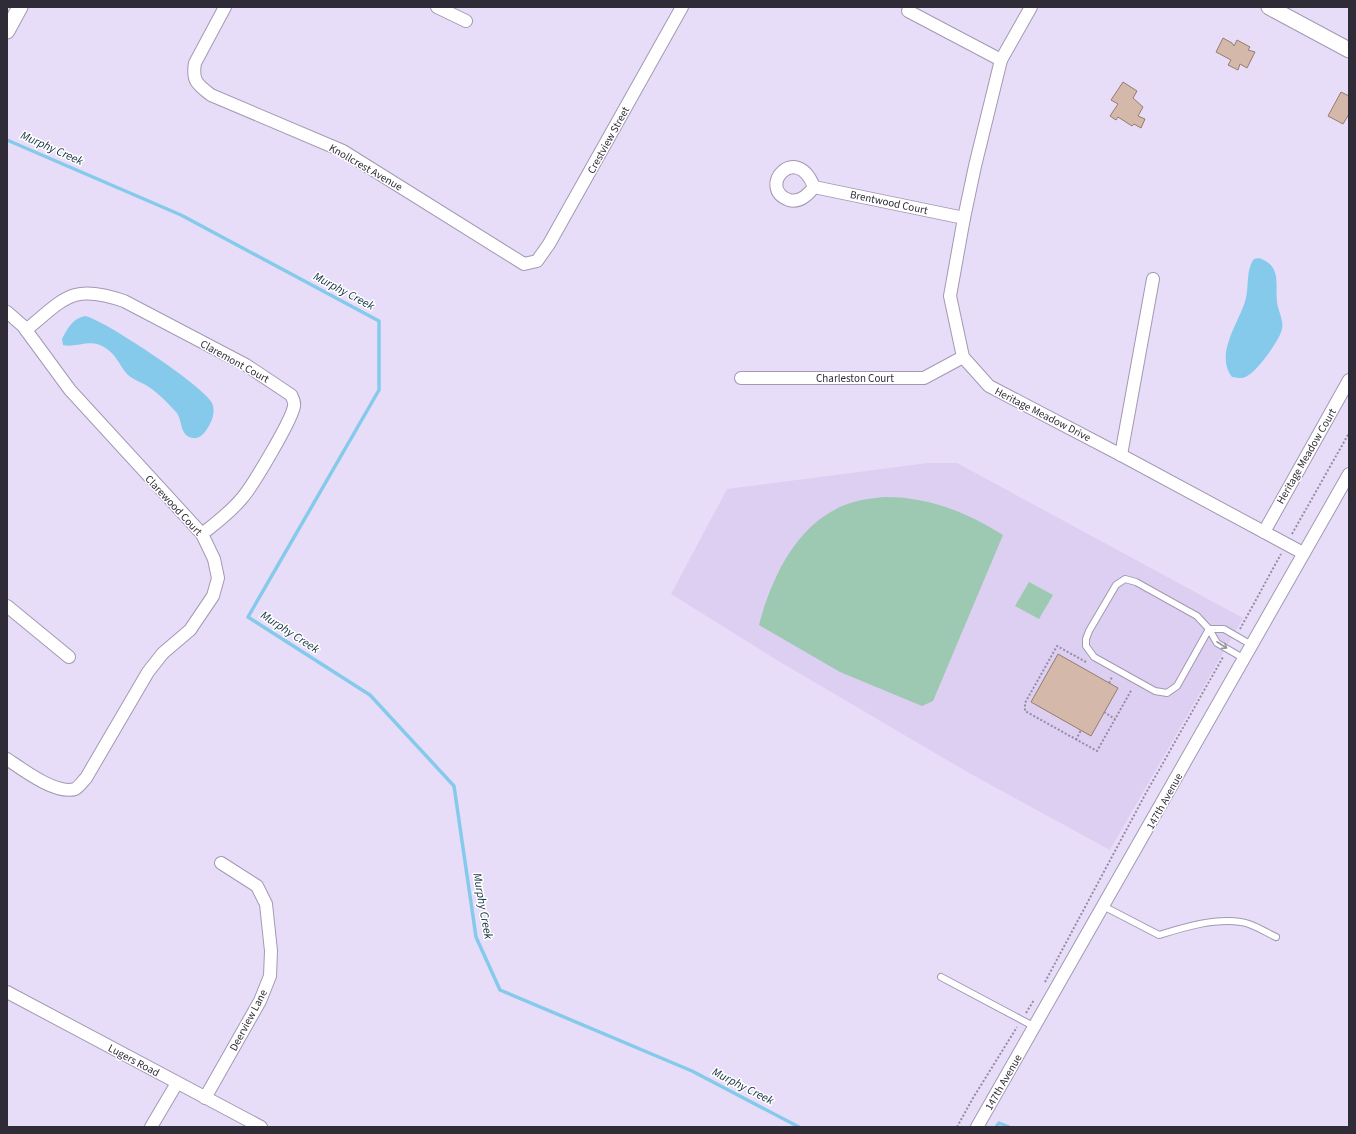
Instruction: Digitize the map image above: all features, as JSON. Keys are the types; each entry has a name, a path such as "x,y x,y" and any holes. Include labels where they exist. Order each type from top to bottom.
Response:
{"street":[{"path":"7,32 20,7"},
{"name":"Knollcrest Avenue","path":"225,7 195,63 195,80 211,95 343,151 524,264"},
{"path":"437,7 466,21"},
{"name":"Crestview Street","path":"524,264 537,261 549,244 682,7"},
{"name":"Heritage Meadow Drive","path":"1031,7 1001,60 964,218 950,296 963,357 989,386 1303,553"},
{"path":"1269,7 1349,50"},
{"path":"908,10 1001,60"},
{"name":"Brentwood Court","path":"814,187 964,218"},
{"path":"1121,455 1153,280"},
{"name":"Claremont Court","path":"26,330 60,302 74,294 87,292 102,293 124,301 246,365 291,395 294,401 294,408 247,491 230,511 202,534"},
{"name":"Clarewood Court","path":"7,312 26,330 70,390 202,534 216,565 218,578 213,596 190,630 163,653 148,672 86,778 76,788 66,790 33,777 7,759"},
{"name":"Charleston Court","path":"741,378 924,378 963,357"},
{"name":"Heritage Meadow Court","path":"1264,532 1349,380"},
{"name":"147th Avenue","path":"978,1127 1105,906 1250,644 1349,474"},
{"path":"7,606 69,657"},
{"name":"Deerview Lane","path":"206,1098 260,1001 270,976 271,951 266,904 257,886 221,863"},
{"name":"Lugers Road","path":"7,992 261,1127"},
{"path":"151,1127 177,1083"}],"lane":[{"path":"1209,630 1177,686 1172,691 1160,693 1094,657 1086,646 1086,639 1089,631 1116,585 1120,581 1131,579 1197,616 1209,630 1217,643 1243,658"},
{"path":"1209,630 1224,629 1250,644"},
{"path":"1105,906 1159,935 1184,927 1214,922 1242,922 1276,936"},
{"path":"941,977 1035,1027"}],"path":[{"path":"1236,636 1349,433"},
{"path":"1092,665 1058,646 1024,706 1027,712 1097,751 1137,681"},
{"path":"1045,982 1146,793 1228,649"},
{"path":"1105,673 1112,677 1109,683"},
{"path":"1126,684 1133,688"},
{"path":"1104,712 1115,718"},
{"path":"1076,740 1080,730"},
{"path":"957,1127 973,1098 1037,996"}],"shaded area":[{"path":"928,463 957,463 1243,618 1110,850 969,773 780,662 671,594 727,489"}],"green space":[{"path":"885,497 917,500 947,507 975,519 1003,535 933,701 922,706 840,672 759,625 772,587 781,568 791,550 804,534 818,521 835,510 854,502"},
{"path":"1029,582 1053,595 1039,619 1015,606"}],"water":[{"path":"1259,258 1266,261 1271,266 1276,276 1277,302 1282,322 1282,329 1273,347 1262,362 1251,373 1244,378 1232,377 1227,368 1227,348 1246,298 1251,263 1254,259"},
{"path":"85,316 111,329 153,355 192,383 205,395 213,406 213,416 206,431 199,437 195,438 189,437 185,434 176,412 161,396 128,375 111,352 107,349 92,343 68,346 63,345 62,339 68,328 77,319"}],"building":[{"path":"1223,38 1232,43 1234,46 1237,40 1250,47 1248,50 1255,52 1247,68 1240,64 1238,70 1228,65 1231,60 1216,52"},
{"path":"1123,82 1137,91 1133,98 1143,107 1138,116 1145,119 1141,128 1134,124 1132,126 1118,117 1116,120 1110,116 1118,104 1111,100"},
{"path":"1341,92 1349,96 1349,114 1343,124 1328,116"},
{"path":"1058,654 1118,688 1091,736 1031,702"}],"waterway":[{"name":"Murphy Creek","path":"7,140 181,215 379,321 379,390 248,617 370,695 454,786 476,937 500,990 692,1071 799,1127"},
{"name":"Murphy Creek","path":"996,1127 999,1123 1009,1127"}]}
